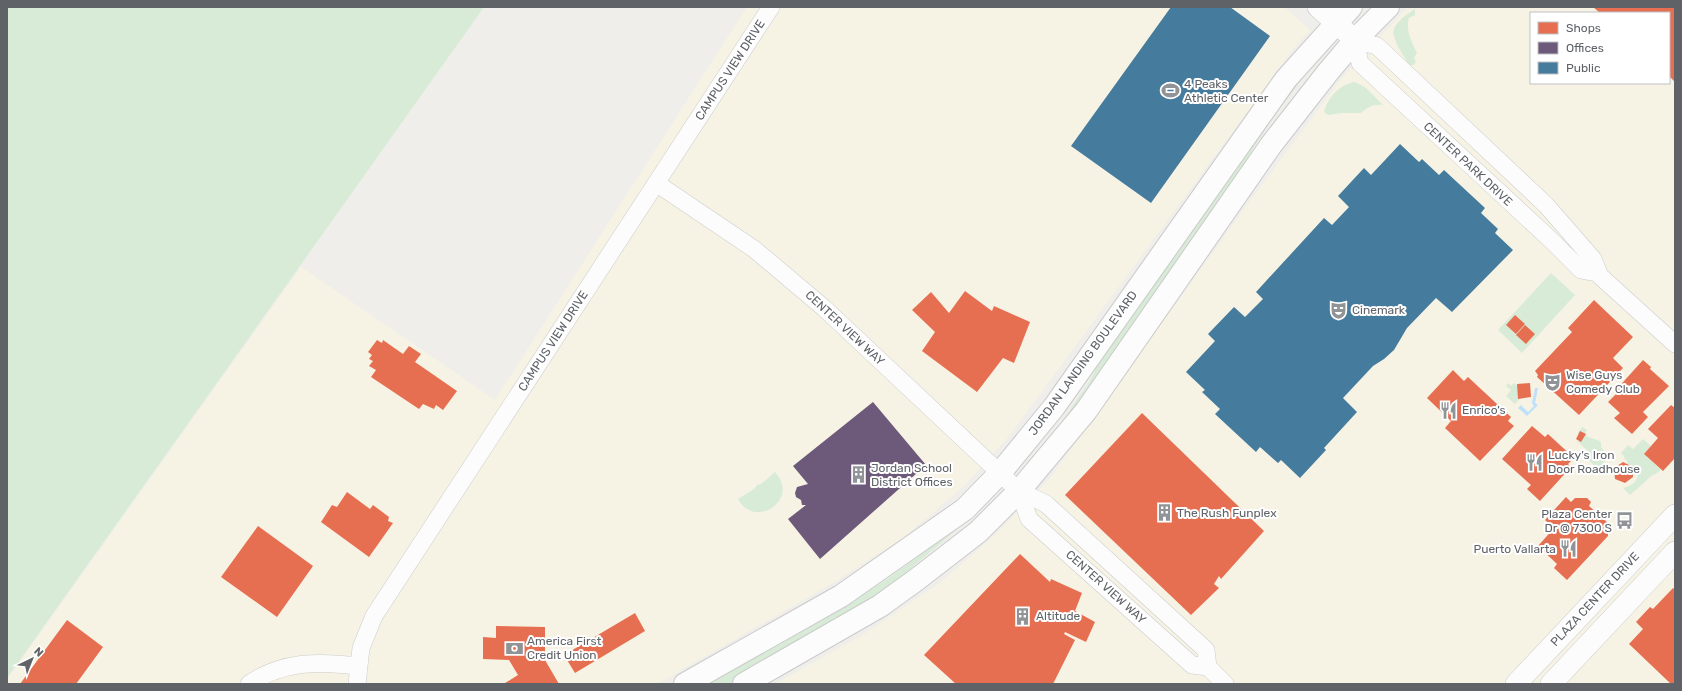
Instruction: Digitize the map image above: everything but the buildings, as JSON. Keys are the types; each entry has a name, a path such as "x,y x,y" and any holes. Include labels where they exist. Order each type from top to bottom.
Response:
{"main road":[{"name":"JORDAN LANDING BOULEVARD","path":"685,684 841,596 965,508 1000,473 1054,407 1286,80 1336,22 1351,7"},
{"path":"744,684 880,606 978,532 1019,491 1086,412 1271,145 1355,40 1388,7"}],"street":[{"name":"CAMPUS VIEW DRIVE","path":"357,684 358,666 364,637 374,616 771,7"},
{"name":"CENTER PARK DRIVE","path":"1318,7 1355,40 1377,46 1546,205 1593,259 1597,273"},
{"name":"CENTER PARK DRIVE","path":"1355,40 1360,63 1551,240 1581,270 1597,273 1675,344"},
{"name":"CENTER VIEW WAY","path":"656,183 754,249 824,308 1019,491 1046,504 1206,650 1208,668"},
{"name":"CENTER VIEW WAY","path":"1019,491 1029,519 1192,665 1208,668 1225,684"},
{"name":"PLAZA CENTER DRIVE","path":"1516,684 1675,514"},
{"path":"1551,684 1675,552"},
{"path":"249,684 278,669 302,663 336,663 358,666"}],"shaded area":[{"path":"747,7 1284,7 1310,30 1293,49 1010,435 965,485 903,538 838,580 657,684 7,684 7,680 301,267 495,400"},
{"path":"1408,7 1675,7 1675,684 775,684 866,633 941,582 995,535 1051,477 1247,205 1341,79"}],"green space":[{"path":"7,7 484,7 7,678"},
{"path":"1415,9 1415,15 1409,18 1408,27 1417,53 1414,58 1416,61 1414,65 1409,65 1397,45 1393,33 1395,26 1402,18"},
{"path":"1312,66 1275,115 1247,160 1090,390 1047,443 1088,384 1111,341 1297,80"},
{"path":"1355,82 1365,87 1383,105 1371,106 1361,113 1328,115 1324,112 1328,101 1335,92 1344,85"},
{"path":"1551,273 1575,295 1522,353 1498,330"},
{"path":"1508,383 1511,386 1514,383 1525,393 1515,404 1506,396 1511,390 1506,386"},
{"path":"1582,427 1587,430 1585,434 1586,436 1600,441 1601,447 1604,451 1609,452 1609,457 1598,469 1585,457 1589,452 1577,441 1581,437 1578,433"},
{"path":"1643,439 1651,446 1644,454 1661,470 1650,477 1630,495 1623,488 1632,484 1638,476 1633,474 1633,467 1627,464 1627,460 1625,460 1621,453 1628,445 1633,449"},
{"path":"775,472 782,482 782,492 779,501 772,508 764,511 754,512 745,508 738,499 754,489 757,485 761,484"},
{"path":"983,501 985,504 981,509 878,596 730,684 706,684 832,614 856,599 904,567"}],"water":[{"path":"1535,388 1538,388 1535,403 1538,405 1527,416 1518,408 1521,405 1528,412 1534,406 1532,403"}],"place":[{"name":"4 Peaks Athletic Center","path":"1171,91"},
{"name":"Cinemark","path":"1339,310"},
{"name":"Wise Guys Comedy Club","path":"1553,382"},
{"name":"Enrico's","path":"1449,410"},
{"name":"Lucky's Iron Door Roadhouse","path":"1535,462"},
{"name":"Jordan School District Offices","path":"858,475"},
{"name":"The Rush Funplex","path":"1164,513"},
{"name":"Plaza Center Dr @ 7300 S","path":"1625,521"},
{"name":"Puerto Vallarta","path":"1569,549"},
{"name":"Altitude","path":"1023,616"},
{"name":"America First Credit Union","path":"514,648"}]}
